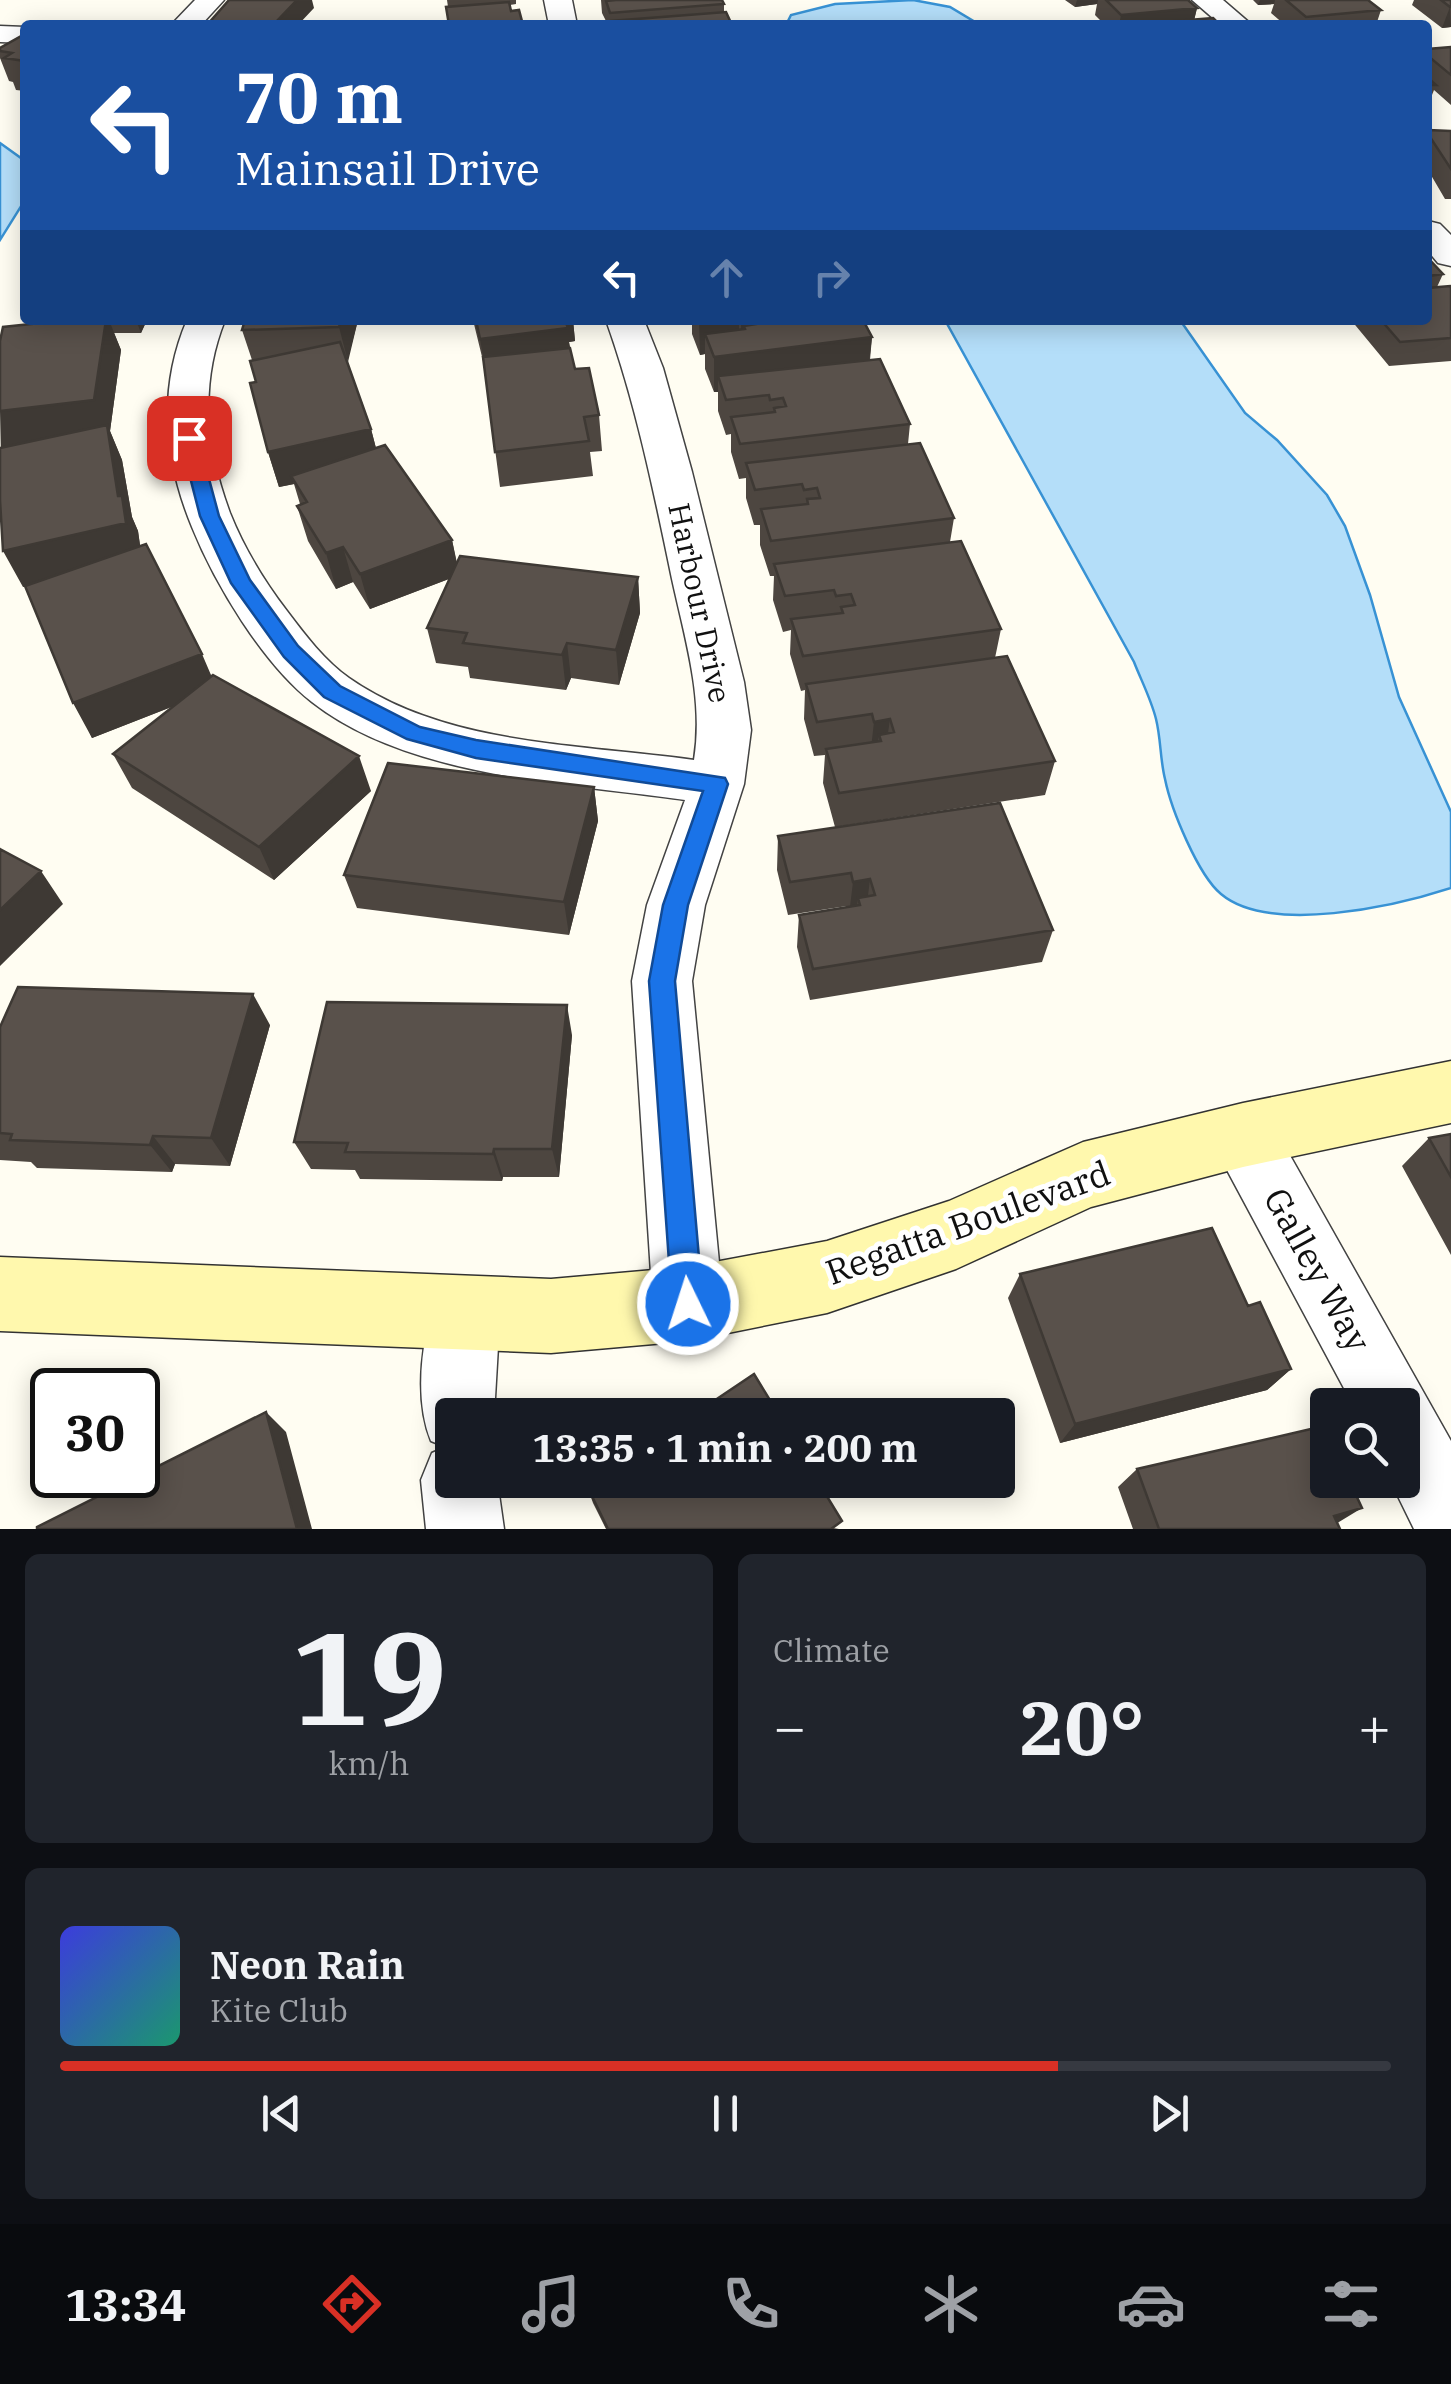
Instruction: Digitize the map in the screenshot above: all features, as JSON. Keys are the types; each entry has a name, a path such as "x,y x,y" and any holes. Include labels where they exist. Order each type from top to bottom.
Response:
{"street":[{"path":"189,20 210,0"},
{"path":"1206,0 1232,20"},
{"path":"204,325 192,349 185,412 193,464 209,516 241,583 291,652 332,692 414,734 476,749 717,784"},
{"name":"Harbour Drive","path":"628,325 670,472 718,682 725,730 717,784 676,905 662,981 688,1304"},
{"name":"Regatta Boulevard","path":"0,1294 551,1316 688,1304 827,1278 956,1234 1082,1176 1242,1135 1451,1092"},
{"name":"Galley Way","path":"1242,1135 1383,1388"},
{"path":"457,1398 465,1312"},
{"path":"1420,1460 1451,1521"},
{"path":"462,1498 465,1529"}],"water":[{"path":"913,0 950,7 972,20 788,20 791,15 835,4"},
{"path":"0,143 20,157 20,208 0,240"},
{"path":"948,325 1183,325 1245,413 1277,440 1327,495 1345,526 1370,595 1399,697 1451,812 1451,888 1367,909 1301,915 1243,906 1221,894 1195,857 1173,807 1163,772 1156,719 1134,662"}],"building":[{"path":"229,0 297,0 278,20 211,20"},
{"path":"722,0 724,4 610,13 606,1"},
{"path":"1106,0 1188,0 1197,8 1121,15"},
{"path":"1286,0 1368,0 1381,10 1306,17"},
{"path":"509,2 511,11 519,10 522,20 448,20 446,7"},
{"path":"726,12 730,20 624,20"},
{"path":"20,37 20,60 4,58 12,53 0,48"},
{"path":"1451,47 1451,75 1432,59 1432,49"},
{"path":"1432,130 1451,131 1451,169 1432,140"},
{"path":"1432,262 1443,274 1432,275"},
{"path":"1432,288 1451,288 1451,338 1400,342 1385,325 1432,325"},
{"path":"105,325 94,400 0,411 3,327"},
{"path":"244,325 340,325 339,327 242,330"},
{"path":"477,325 568,328 480,339"},
{"path":"866,325 872,337 714,357 705,334 745,329 744,326"},
{"path":"340,342 371,429 268,452 250,383 256,382 250,361"},
{"path":"570,348 575,369 589,368 599,415 584,417 589,441 495,452 483,357"},
{"path":"880,359 910,424 740,444 731,417 775,412 774,408 786,406 783,398 770,400 769,395 726,400 718,376"},
{"path":"107,425 126,523 3,551 0,448"},
{"path":"920,443 954,518 771,541 761,509 808,504 807,499 820,498 817,488 804,490 802,484 755,490 746,463"},
{"path":"385,445 452,540 360,574 343,547 326,553 297,506 307,502 291,476"},
{"path":"961,541 1001,629 803,656 791,619 843,613 841,607 855,605 851,594 836,596 834,590 785,596 774,564"},
{"path":"146,544 202,654 73,703 25,586"},
{"path":"460,556 638,577 616,650 567,643 562,655 463,643 467,633 427,628"},
{"path":"1007,656 1055,761 839,793 826,749 881,741 879,735 894,732 890,719 874,722 872,714 817,722 806,684"},
{"path":"213,675 359,756 259,847 113,754"},
{"path":"388,763 594,787 564,902 344,875"},
{"path":"1000,803 1053,930 813,969 799,915 860,905 858,898 875,895 870,879 853,882 851,873 790,882 778,836"},
{"path":"0,849 41,871 0,910"},
{"path":"18,987 253,994 211,1138 153,1136 150,1145 10,1140 12,1134 0,1133 0,1027"},
{"path":"327,1002 567,1005 552,1149 494,1149 493,1154 345,1152 348,1143 294,1142"},
{"path":"1451,1134 1451,1177 1429,1138"},
{"path":"1212,1228 1248,1306 1260,1302 1291,1369 1075,1424 1020,1274"},
{"path":"754,1374 769,1398 718,1398"},
{"path":"266,1412 297,1529 37,1529 95,1498 160,1498 160,1465"},
{"path":"1310,1429 1310,1498 1357,1498 1362,1508 1334,1516 1340,1529 1159,1529 1137,1469"},
{"path":"593,1498 828,1498 842,1521 831,1529 608,1529"}],"route":[{"path":"189,438 209,516 241,583 291,652 332,692 414,734 476,749 717,784 676,905 662,981 688,1304"}]}
